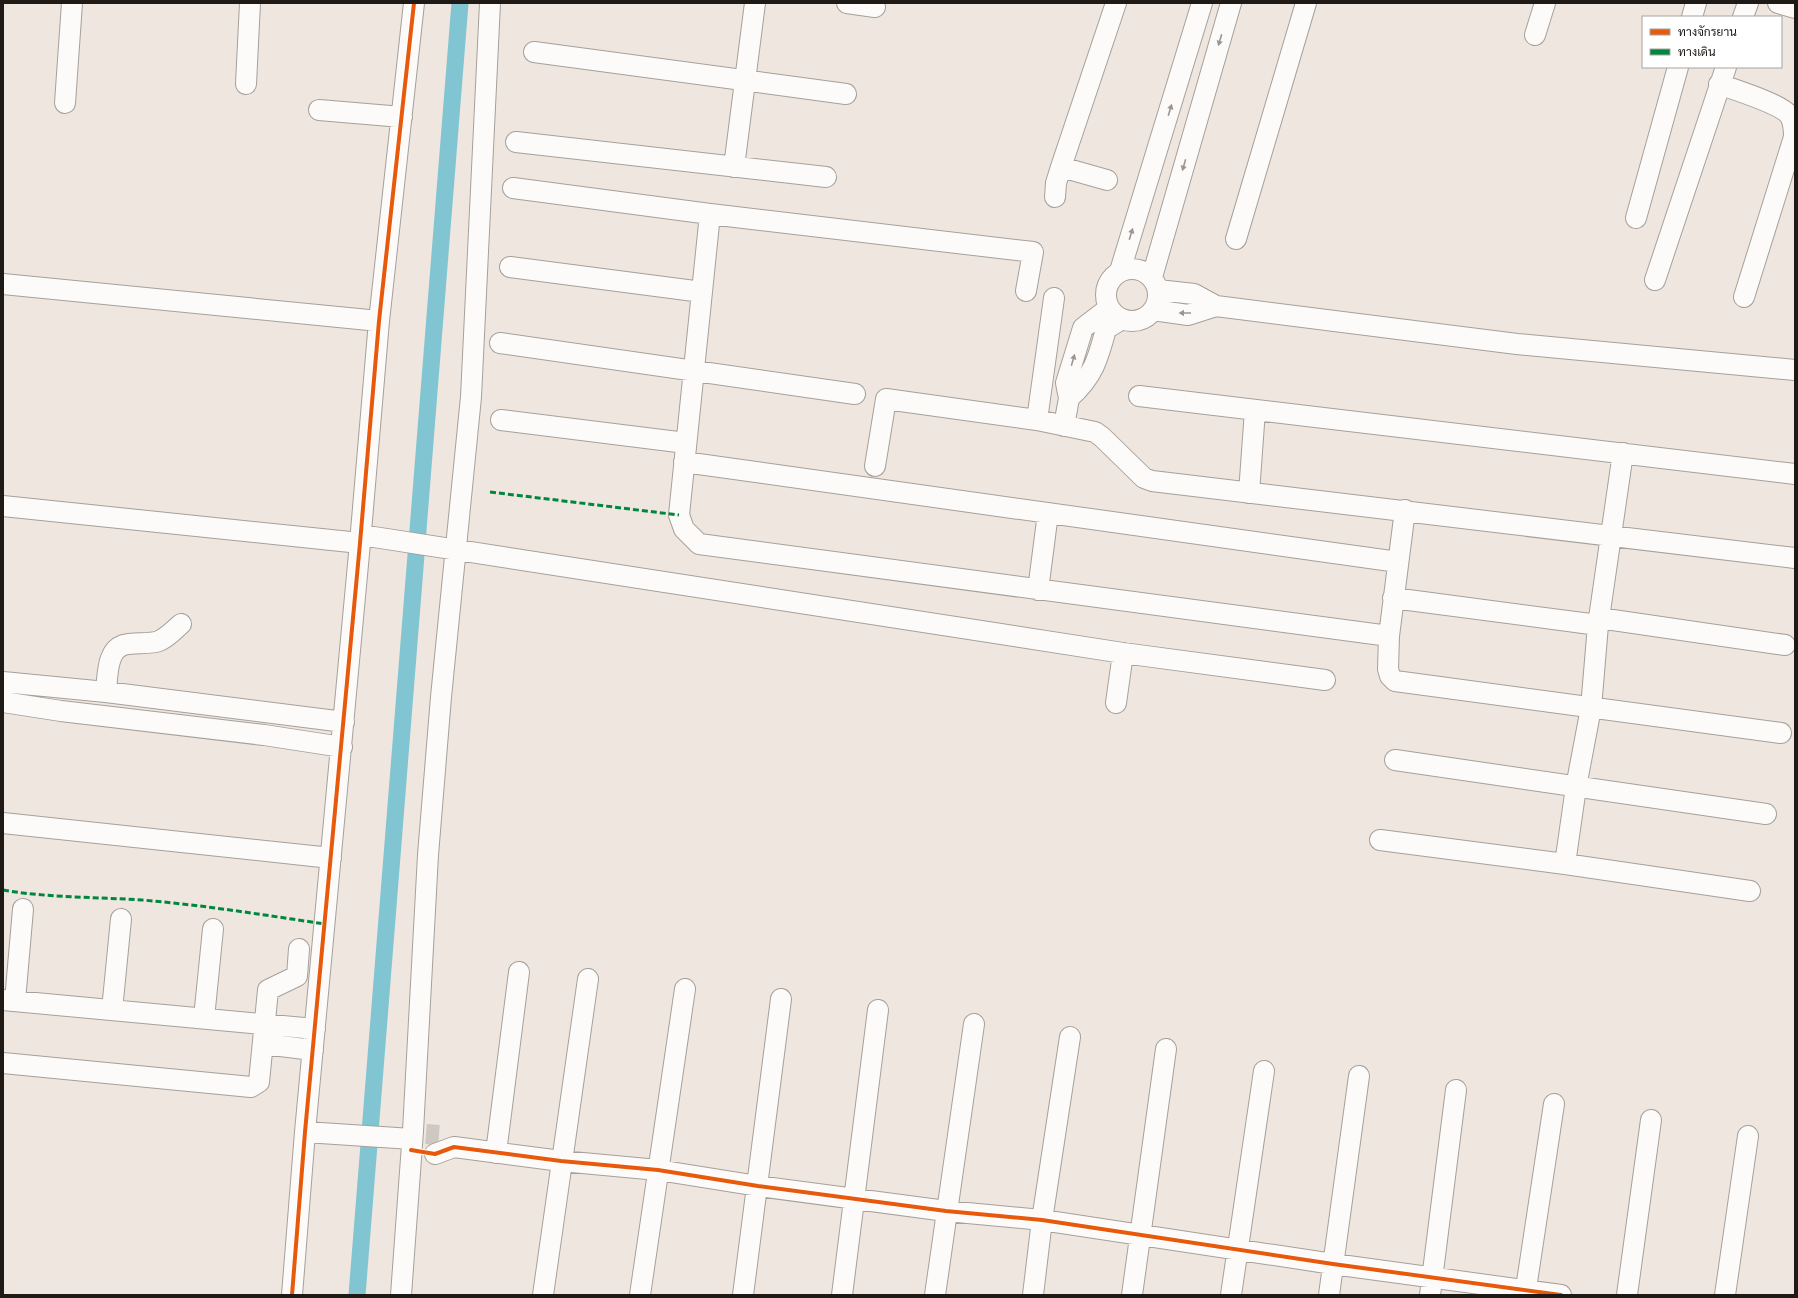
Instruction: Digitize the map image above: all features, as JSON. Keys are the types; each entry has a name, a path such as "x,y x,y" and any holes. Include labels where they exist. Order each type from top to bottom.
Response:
{"street":[{"path":"65,103 72,3"},
{"path":"246,84 250,3"},
{"path":"292,1295 305,1132 344,722 366,538 379,321 414,3"},
{"path":"401,1295 424,1142 428,855 441,697 449,548 470,397 490,3"},
{"path":"734,167 755,3"},
{"path":"847,3 875,7"},
{"path":"1055,197 1056,183 1061,167 1116,3"},
{"path":"1120,271 1202,3"},
{"path":"1231,3 1155,284 1158,298 1150,315 1141,320 1131,322 1115,314 1106,301 1108,285 1112,277 1120,271 1138,269 1155,284 1194,294 1216,306 1517,344 1795,370"},
{"path":"1236,239 1306,3"},
{"path":"1535,34 1545,3"},
{"path":"1692,16 1696,3"},
{"path":"1743,16 1748,3"},
{"path":"1778,3 1795,8"},
{"path":"534,52 846,94"},
{"path":"1636,218 1678,68"},
{"path":"1655,280 1722,76 1780,108 1789,115 1794,125 1794,137 1744,297"},
{"path":"319,110 402,117"},
{"path":"516,142 826,177"},
{"path":"1061,167 1107,180"},
{"path":"513,188 710,214 1033,252 1026,291"},
{"path":"710,214 679,515 684,529 699,544 1389,636"},
{"path":"510,266 702,292"},
{"path":"3,284 379,321"},
{"path":"1037,420 1054,298"},
{"path":"1153,310 1188,315 1216,306"},
{"path":"1064,426 1069,398 1082,387 1098,361 1106,329 1115,314"},
{"path":"500,343 855,394"},
{"path":"1139,396 1795,474"},
{"path":"876,466 886,399 1037,420 1095,432 1144,478 1152,481 1405,510 1795,558"},
{"path":"1249,493 1255,410"},
{"path":"501,420 686,453 1048,513 1398,562"},
{"path":"1565,864 1576,787 1592,708 1599,622 1623,453"},
{"path":"3,506 366,538 449,548 1123,653 1325,680"},
{"path":"1405,510 1389,636 1388,669 1390,676 1395,682 1781,733"},
{"path":"1038,590 1048,513"},
{"path":"1393,598 1785,645"},
{"path":"106,692 111,659 116,649 126,643 147,644 160,641 167,637 181,624"},
{"path":"1116,703 1123,653"},
{"path":"3,682 106,692 344,722"},
{"path":"3,702 61,711 256,734 342,746"},
{"path":"1395,760 1766,814"},
{"path":"3,823 331,858"},
{"path":"1380,840 1565,864 1750,891"},
{"path":"23,909 9,1001 315,1029"},
{"path":"112,1010 121,919"},
{"path":"204,1018 213,929"},
{"path":"3,1063 251,1087 259,1082 264,1044 264,1024 268,990 297,976 300,949"},
{"path":"496,1153 519,972"},
{"path":"543,1295 561,1160 588,979"},
{"path":"640,1295 685,988"},
{"path":"743,1295 781,999"},
{"path":"842,1295 856,1198 878,1010"},
{"path":"935,1295 974,1024"},
{"path":"1033,1295 1042,1220 1070,1037"},
{"path":"264,1044 313,1050"},
{"path":"1132,1295 1166,1049"},
{"path":"1231,1295 1264,1071"},
{"path":"1329,1295 1359,1076"},
{"path":"1431,1286 1456,1090"},
{"path":"1525,1292 1554,1104"},
{"path":"1627,1295 1651,1120"},
{"path":"305,1132 424,1142 496,1153 658,1170 758,1186 946,1211 1042,1220 1333,1264 1431,1286 1561,1295"},
{"path":"1725,1295 1748,1136"}],"waterway":[{"path":"357,1295 460,3"}],"tunnel":[{"path":"426,1134 439,1135"}],"marked path":[{"path":"490,492 679,515"},
{"path":"3,890 55,896 165,902 234,910 325,924"}],"cycle path":[{"path":"292,1295 305,1132 360,543 379,321 414,3"},
{"path":"411,1150 435,1154 454,1147 561,1161 658,1170 758,1186 946,1211 1042,1220 1333,1264 1561,1295"}]}
